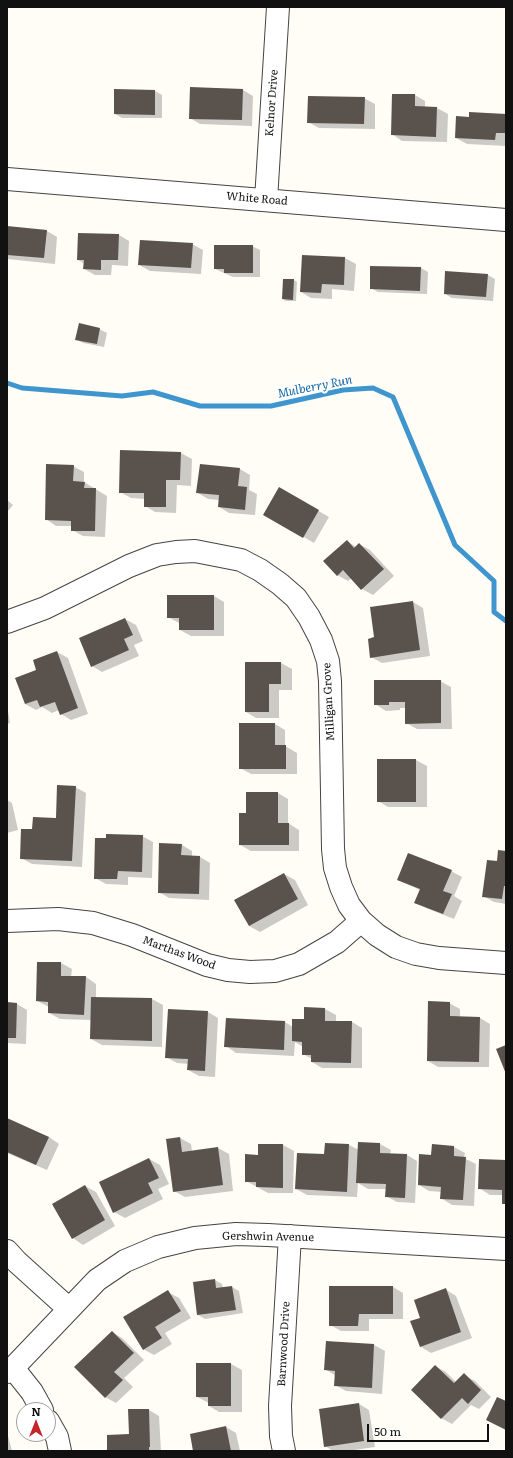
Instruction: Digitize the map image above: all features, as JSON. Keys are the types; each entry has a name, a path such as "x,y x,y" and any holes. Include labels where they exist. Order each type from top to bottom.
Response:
{"street":[{"name":"Kelnor Drive","path":"266,200 278,7"},
{"name":"White Road","path":"7,179 506,220"},
{"name":"Milligan Grove","path":"7,622 45,608 129,566 156,555 195,551 241,560 260,570 280,584 296,598 309,617 321,640 328,661 330,681 333,849 335,868 341,887 349,904 361,920 377,935 396,947 416,954 439,958 506,963"},
{"name":"Marthas Wood","path":"7,921 58,919 92,923 132,935 207,964 228,970 250,972 275,971 298,964 337,942 361,920"},
{"name":"Gershwin Avenue","path":"10,1370 97,1280 124,1261 158,1247 195,1238 236,1234 506,1249"},
{"name":"Barnwood Drive","path":"284,1451 281,1436 280,1406 290,1236"},
{"path":"7,1251 17,1262 69,1309"},
{"path":"10,1370 32,1392 38,1402"},
{"path":"56,1434 60,1451"}],"building":[{"path":"190,87 243,89 242,120 189,119"},
{"path":"114,89 155,90 155,115 114,114"},
{"path":"392,94 415,94 415,106 437,107 436,137 391,135"},
{"path":"308,96 365,97 364,124 307,123"},
{"path":"469,112 506,114 506,133 496,133 495,140 455,138 456,116 469,117"},
{"path":"7,226 47,230 44,258 7,255"},
{"path":"78,233 119,234 118,260 101,260 101,270 83,269 84,260 77,260"},
{"path":"140,240 193,243 191,268 138,265"},
{"path":"214,245 253,245 253,273 224,273 224,269 214,269"},
{"path":"302,255 345,257 344,285 322,284 321,293 300,292"},
{"path":"370,266 421,267 420,291 370,289"},
{"path":"445,271 488,274 486,297 444,294"},
{"path":"283,279 294,279 293,300 282,299"},
{"path":"79,323 100,328 97,344 75,340"},
{"path":"120,450 181,452 180,480 166,480 166,507 144,507 144,493 119,493"},
{"path":"46,464 74,465 73,481 85,482 84,488 96,488 95,531 71,531 71,521 45,520"},
{"path":"200,464 240,468 238,486 247,487 245,510 218,507 219,495 196,493"},
{"path":"279,487 319,510 303,538 263,515"},
{"path":"347,540 354,548 359,543 384,569 361,590 343,570 337,576 323,561"},
{"path":"167,595 214,595 214,630 179,630 179,618 167,618"},
{"path":"413,601 420,650 370,658 368,639 374,637 370,607"},
{"path":"125,618 133,635 124,639 129,650 91,667 79,638"},
{"path":"57,651 78,708 60,715 55,702 40,707 37,700 25,704 15,678 36,670 33,660"},
{"path":"245,662 281,662 281,684 269,684 269,712 245,712"},
{"path":"374,680 441,680 441,723 405,724 405,702 389,702 389,705 374,705"},
{"path":"239,723 275,723 275,745 286,745 286,769 239,769"},
{"path":"377,759 416,759 416,802 377,802"},
{"path":"57,785 76,786 72,861 20,859 21,829 32,829 33,817 56,818"},
{"path":"246,792 278,792 278,823 289,823 289,845 239,845 239,813 246,813"},
{"path":"106,834 143,835 142,872 118,871 117,879 94,879 95,838 106,838"},
{"path":"159,843 182,844 181,855 200,856 199,894 158,893"},
{"path":"498,850 506,851 506,886 504,886 502,899 482,897 487,860 497,861"},
{"path":"408,853 452,870 443,891 452,894 443,914 414,903 420,889 397,880"},
{"path":"284,873 298,899 249,926 234,900"},
{"path":"37,962 61,962 61,976 86,976 84,1015 48,1013 48,1002 36,1001"},
{"path":"91,997 152,998 152,1041 90,1039"},
{"path":"428,1001 450,1002 450,1016 480,1017 479,1062 427,1061"},
{"path":"7,1002 17,1003 16,1038 7,1038"},
{"path":"304,1007 325,1008 325,1021 352,1021 351,1063 311,1062 311,1055 302,1055 302,1042 292,1041 292,1019 304,1019"},
{"path":"168,1009 208,1011 205,1071 187,1070 188,1059 165,1058"},
{"path":"226,1018 285,1021 284,1050 224,1047"},
{"path":"506,1045 506,1074 496,1049"},
{"path":"7,1118 49,1137 36,1165 7,1152"},
{"path":"180,1137 182,1152 218,1147 223,1185 173,1192 166,1139"},
{"path":"358,1142 380,1143 380,1153 407,1154 405,1198 385,1197 386,1184 356,1183"},
{"path":"325,1143 349,1144 347,1192 295,1189 297,1153 324,1154"},
{"path":"258,1144 283,1144 283,1188 256,1187 256,1182 245,1182 245,1154 258,1155"},
{"path":"432,1144 454,1146 454,1156 466,1157 463,1200 440,1199 441,1187 418,1185 419,1154 431,1155"},
{"path":"149,1158 159,1178 148,1183 153,1193 113,1213 99,1182"},
{"path":"479,1159 506,1160 506,1204 502,1204 502,1190 478,1189"},
{"path":"85,1185 105,1220 72,1239 52,1204"},
{"path":"215,1279 216,1288 232,1286 236,1310 197,1315 193,1282"},
{"path":"329,1286 393,1286 393,1314 359,1314 358,1326 329,1326"},
{"path":"446,1288 461,1332 420,1347 410,1321 420,1318 414,1300"},
{"path":"168,1290 181,1311 155,1327 162,1338 143,1350 123,1317"},
{"path":"112,1331 134,1353 114,1372 123,1380 105,1398 74,1367"},
{"path":"326,1341 374,1344 372,1388 334,1386 335,1371 324,1370"},
{"path":"196,1363 231,1363 231,1406 208,1406 208,1397 196,1397"},
{"path":"435,1365 454,1383 464,1373 481,1390 468,1404 462,1398 441,1419 411,1390"},
{"path":"497,1397 506,1401 506,1430 486,1420"},
{"path":"359,1403 364,1441 324,1447 319,1409"},
{"path":"128,1409 149,1409 149,1451 107,1451 107,1435 129,1434"},
{"path":"226,1426 231,1451 193,1451 190,1434"}],"waterway":[{"name":"Mulberry Run","path":"7,383 22,388 122,396 153,392 200,406 271,406 343,390 373,388 393,397 455,545 494,581 494,612 506,621"}]}
